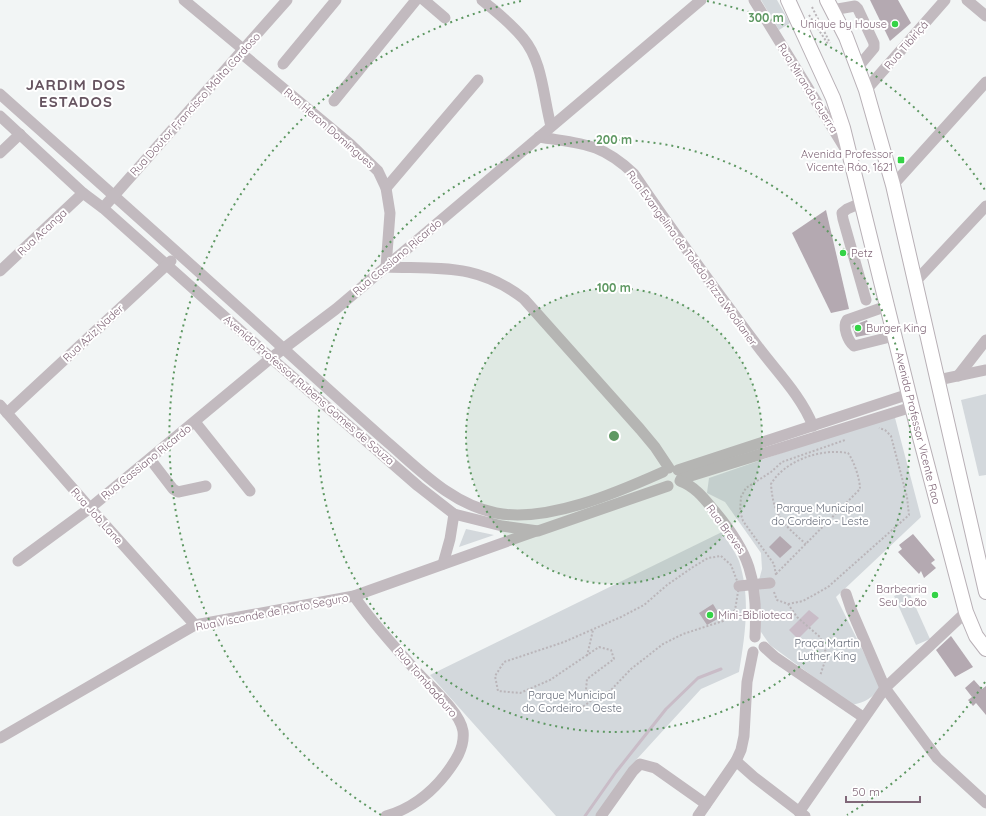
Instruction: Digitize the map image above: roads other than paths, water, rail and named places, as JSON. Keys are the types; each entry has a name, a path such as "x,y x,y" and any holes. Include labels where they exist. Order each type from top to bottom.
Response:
{"main road":[{"name":"Avenida Professor Vicente Rao","path":"788,0 833,98 843,128 910,400 966,612 976,636 986,649"},
{"path":"830,5 846,37 858,67 893,186 986,592"}],"street":[{"name":"Rua Heron Domingues","path":"184,0 242,52 361,153 378,171 386,188 390,213 386,267"},
{"name":"Rua Doutor Francisco Malta Cardoso","path":"103,208 287,0"},
{"path":"283,64 336,0"},
{"path":"334,101 416,0"},
{"path":"424,0 445,18"},
{"path":"482,0 514,28 531,49 538,65 551,126"},
{"name":"Rua Cassiano Ricardo","path":"18,561 90,508 271,358 336,309 701,0"},
{"name":"Rua Miranda Guerra","path":"754,0 849,155"},
{"name":"Rua Tibiriçá","path":"866,90 945,0"},
{"path":"967,0 986,16"},
{"path":"830,5 855,6 858,9 874,43 872,53 858,67"},
{"path":"386,188 478,80"},
{"path":"893,186 986,82"},
{"name":"Avenida Professor Rubens Gomes de Souza","path":"0,94 428,477 460,501 495,513 537,515 581,503 910,400"},
{"name":"Avenida Professor Rubens Gomes de Souza","path":"0,116 83,193 103,208 271,358 418,486 454,514 502,526 538,531 668,486 674,487 674,474"},
{"path":"0,153 20,134"},
{"name":"Rua Evangelina de Toledo Pizza Wodianer","path":"539,137 592,146 618,160 634,174 748,334 797,399 809,416 812,426"},
{"name":"Rua Acanga","path":"0,271 83,193"},
{"path":"861,203 846,209 842,213 866,300"},
{"path":"916,282 986,206"},
{"name":"Rua Aziz Nader","path":"4,409 179,254"},
{"path":"386,267 444,268 474,272 492,279 514,291 524,299 640,429 674,474"},
{"path":"887,306 847,320 845,326 849,342 854,346 894,336"},
{"path":"958,376 986,340"},
{"path":"938,380 986,370"},
{"name":"Avenida Professor Rubens Gomes de Souza","path":"674,474 812,426 910,400"},
{"name":"Rua Job Lane","path":"4,409 195,625"},
{"path":"195,422 250,491"},
{"path":"150,459 173,489 178,492 206,486"},
{"name":"Rua Breves","path":"674,474 693,487 736,539 750,568 753,585 755,637"},
{"path":"418,486 427,483 428,477"},
{"path":"435,500 436,492 443,489"},
{"path":"443,564 450,539 454,514"},
{"name":"Rua Visconde de Porto Seguro","path":"0,738 195,625 354,596 538,531"},
{"path":"739,586 753,585 773,579"},
{"path":"846,594 885,688 937,758 986,803"},
{"name":"Rua Tombadouro","path":"354,596 376,625 448,706 459,722 463,731 461,749 455,761 442,779 409,807 386,816"},
{"path":"736,760 754,777 802,814 863,717 885,688 966,612"},
{"path":"753,652 749,648 748,643 755,637 762,639 764,647 863,717"},
{"path":"753,652 761,651 764,647"},
{"path":"698,816 736,760 744,736 747,682 753,652"},
{"path":"601,816 633,771 640,764 655,768 706,804"}],"waterway":[{"path":"585,816 616,772 666,709 698,678 721,669"}],"place":[{"name":"Unique by House","path":"895,24"},
{"name":"Avenida Professor Vicente Ráo, 1621","path":"901,160"},
{"name":"Petz","path":"843,253"},
{"name":"Burger King","path":"858,328"},
{"name":"Barbearia Seu João","path":"935,595"},
{"name":"Mini-Biblioteca","path":"710,615"}],"district":[{"name":"JARDIM DOS ESTADOS","path":"76,94"}],"park label":[{"name":"Parque Municipal do Cordeiro - Leste","path":"820,514"},
{"name":"Praça Martin Luther King","path":"827,649"},
{"name":"Parque Municipal do Cordeiro - Oeste","path":"572,701"}]}
